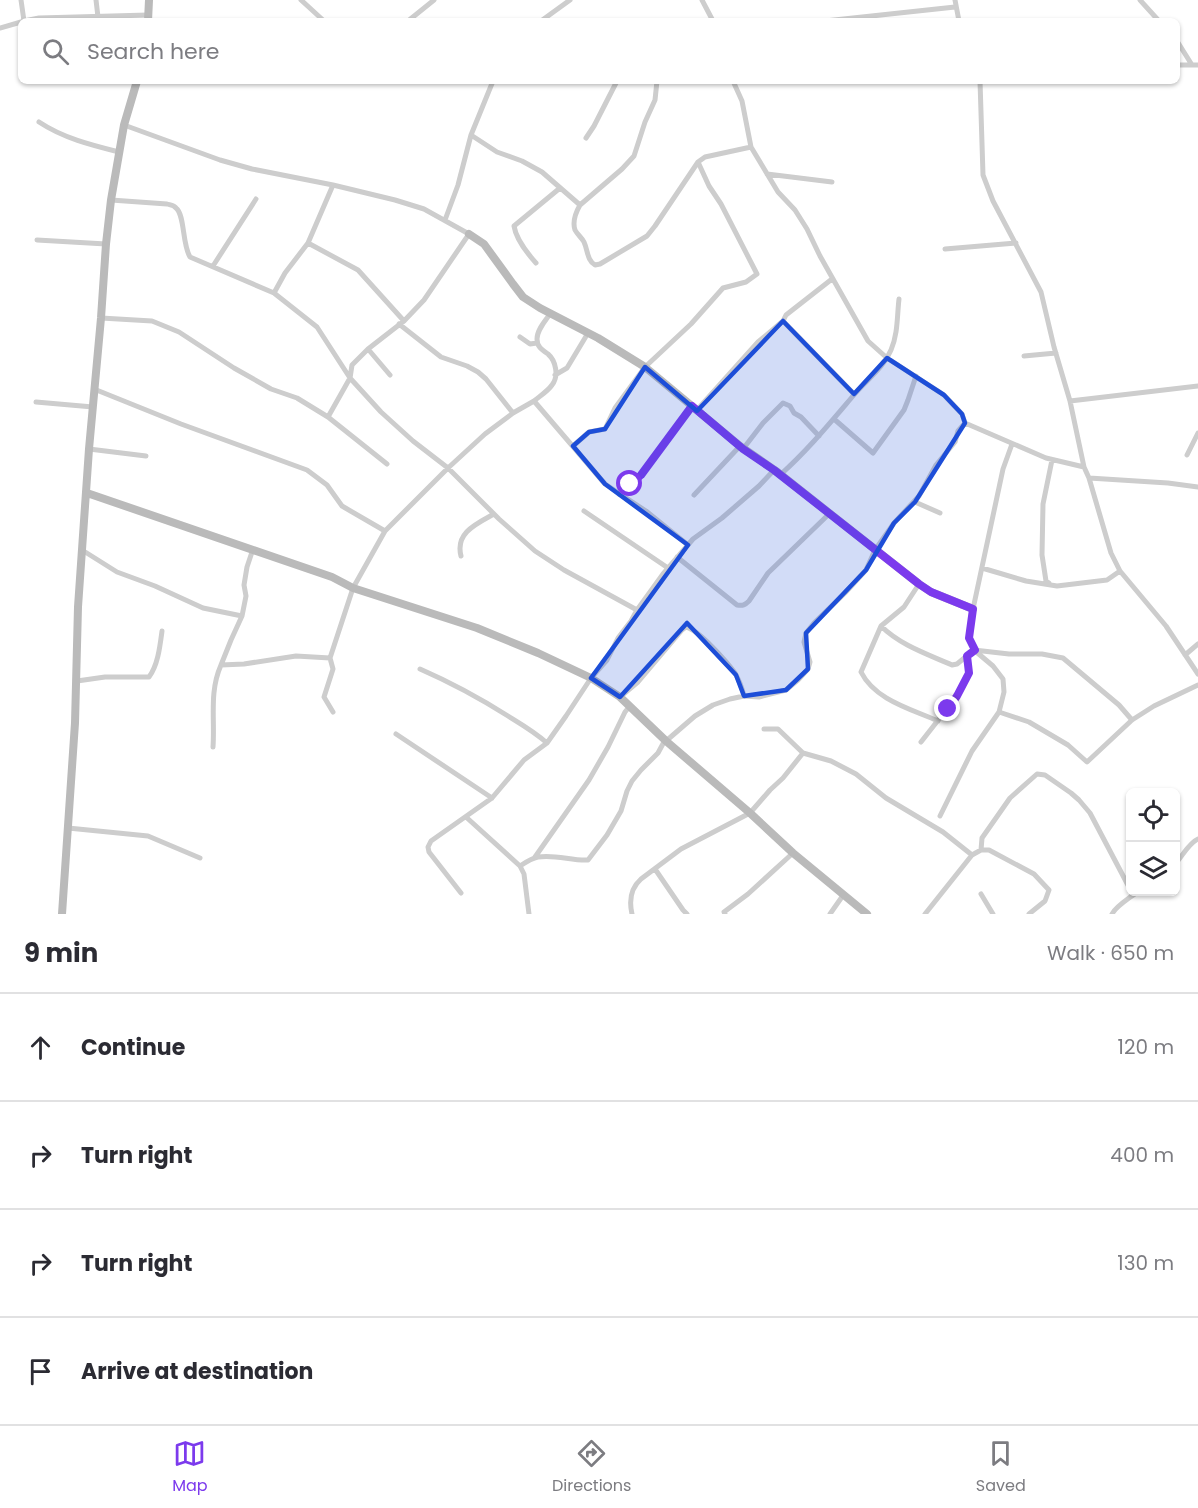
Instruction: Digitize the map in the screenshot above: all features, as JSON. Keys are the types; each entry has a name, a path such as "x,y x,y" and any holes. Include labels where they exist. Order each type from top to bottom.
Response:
{"street":[{"path":"21,0 23,18"},
{"path":"96,0 98,16"},
{"path":"39,18 98,16 148,18 149,0"},
{"path":"301,0 321,18"},
{"path":"412,18 434,0"},
{"path":"545,18 570,0"},
{"path":"702,0 711,18"},
{"path":"955,0 958,18"},
{"path":"1140,0 1156,18"},
{"path":"853,18 955,7"},
{"path":"0,28 18,23"},
{"path":"1180,44 1195,65"},
{"path":"62,914 75,723 78,607 106,244 119,152 135,84"},
{"path":"445,220 458,185 471,135 492,84"},
{"path":"586,138 615,84"},
{"path":"657,84 655,100 634,156 580,205 576,212 575,230 584,242 590,262 595,265 600,264 647,236 698,162 705,157 751,147"},
{"path":"734,84 742,101 751,147 778,192 795,210 807,229 832,279 868,340 887,358 944,395 962,414 965,423 1053,460 1084,467"},
{"path":"980,84 983,175 993,201 1041,292 1070,401 1084,467 1111,554 1120,571 1166,626 1198,674"},
{"path":"39,122 67,137 119,152"},
{"path":"124,125 220,160 405,203 424,209 445,220 484,244 523,297 645,367 741,447 777,472 919,584 931,592 973,609"},
{"path":"471,135 497,152 522,161 542,172 580,205"},
{"path":"573,446 589,432 605,429 615,408 645,367 691,324 723,288 747,282 757,274 721,204 708,186 698,162"},
{"path":"767,174 832,182"},
{"path":"274,293 285,273 308,243 333,185"},
{"path":"536,263 528,254 514,226 560,188"},
{"path":"213,266 256,199"},
{"path":"111,200 175,206 180,213 187,253 190,257 274,293 317,327 350,378 381,412 448,468 494,514 536,551 564,570 637,610"},
{"path":"328,417 350,378 352,365 424,300 469,234"},
{"path":"37,240 106,244"},
{"path":"308,243 358,270 401,323 441,357 478,372 513,413"},
{"path":"945,249 1016,243"},
{"path":"619,494 641,475 695,408 759,342 783,321 786,315 832,279"},
{"path":"461,893 429,852 428,847 431,841 492,798 524,760 547,742 591,678 607,660 618,638 637,610 688,545 819,436 854,394 874,375 887,358 896,337 899,299"},
{"path":"333,712 324,698 333,669 330,658 353,588 385,531 485,434 534,401 554,384 555,363 537,343 537,337 550,314"},
{"path":"101,318 152,321 179,332 234,368 271,389 297,398 328,417 387,464"},
{"path":"783,321 854,394"},
{"path":"555,375 567,368 588,333"},
{"path":"520,337 530,344 537,343"},
{"path":"368,349 390,375"},
{"path":"1024,356 1056,353"},
{"path":"555,363 567,368"},
{"path":"834,419 873,453 904,410 916,376"},
{"path":"1070,401 1198,386"},
{"path":"94,388 181,424 307,470 327,485 342,506 385,531"},
{"path":"534,401 605,484 646,511 688,545"},
{"path":"36,402 93,407"},
{"path":"694,495 783,403 790,406 794,413 819,436"},
{"path":"535,857 588,860 621,811 632,782 658,753 666,740 695,716 713,705 744,696 759,697 786,690 808,669 810,662 804,642 806,633 866,570 875,550 894,523 915,502 936,465 955,442 958,431 965,423"},
{"path":"1187,455 1198,433"},
{"path":"940,816 972,751 999,712 1004,692 1003,680 993,666 975,650 969,638 1003,469 1012,444"},
{"path":"89,449 146,456"},
{"path":"1050,584 1046,580 1042,555 1043,504 1053,460"},
{"path":"1089,478 1168,483 1198,488"},
{"path":"87,493 332,577 353,588 477,628 591,678 620,697 793,853 867,914"},
{"path":"915,502 940,513"},
{"path":"584,511 668,568"},
{"path":"461,556 459,549 461,539 474,525 494,514"},
{"path":"677,557 737,605 742,606 746,604 768,573 829,514"},
{"path":"213,747 215,678 242,616 246,596 244,585 253,549"},
{"path":"82,550 117,572 203,608 242,616"},
{"path":"982,568 1026,581 1057,586 1107,579 1120,571"},
{"path":"919,584 904,607 881,626 861,672 864,679 884,697 938,721"},
{"path":"881,626 904,644 952,665 957,664 975,650 1009,654 1042,654 1063,658 1119,705 1132,720"},
{"path":"620,697 638,682 686,627 693,630 736,675 744,696"},
{"path":"77,681 105,677 150,677 157,658 162,631"},
{"path":"1185,655 1198,644"},
{"path":"221,665 296,656 330,658"},
{"path":"921,742 957,696 969,673 967,656"},
{"path":"420,669 468,692 547,742"},
{"path":"999,712 1029,722 1068,745 1087,762 1132,720 1154,706 1198,685"},
{"path":"520,866 535,857 589,780 629,707"},
{"path":"764,729 778,729 803,753 831,760 856,774 886,798 943,831 972,855"},
{"path":"396,734 492,798"},
{"path":"632,914 631,900 636,884 681,849 750,813 803,753"},
{"path":"981,850 982,838 1010,798 1037,774 1045,775 1079,800 1090,813 1126,879"},
{"path":"466,817 520,866 524,874 529,914"},
{"path":"68,828 148,836 200,858"},
{"path":"1180,859 1198,839"},
{"path":"925,914 972,855 981,850 989,850 1034,874 1049,890 1045,901 1029,914"},
{"path":"724,914 793,853"},
{"path":"655,869 687,914"},
{"path":"830,914 844,894"},
{"path":"981,894 993,914"},
{"path":"1112,914 1130,896"}],"highlighted area":[{"path":"783,321 854,394 887,358 944,395 962,414 965,423 915,502 894,523 866,570 806,633 808,669 786,690 744,696 736,675 687,623 620,697 591,678 688,545 605,484 573,446 589,432 605,429 645,367 697,411"}],"route":[{"path":"630,484 641,475 692,406 743,449 774,470 919,584 931,592 973,609 969,638 975,650 967,656 969,673 948,709"}]}
